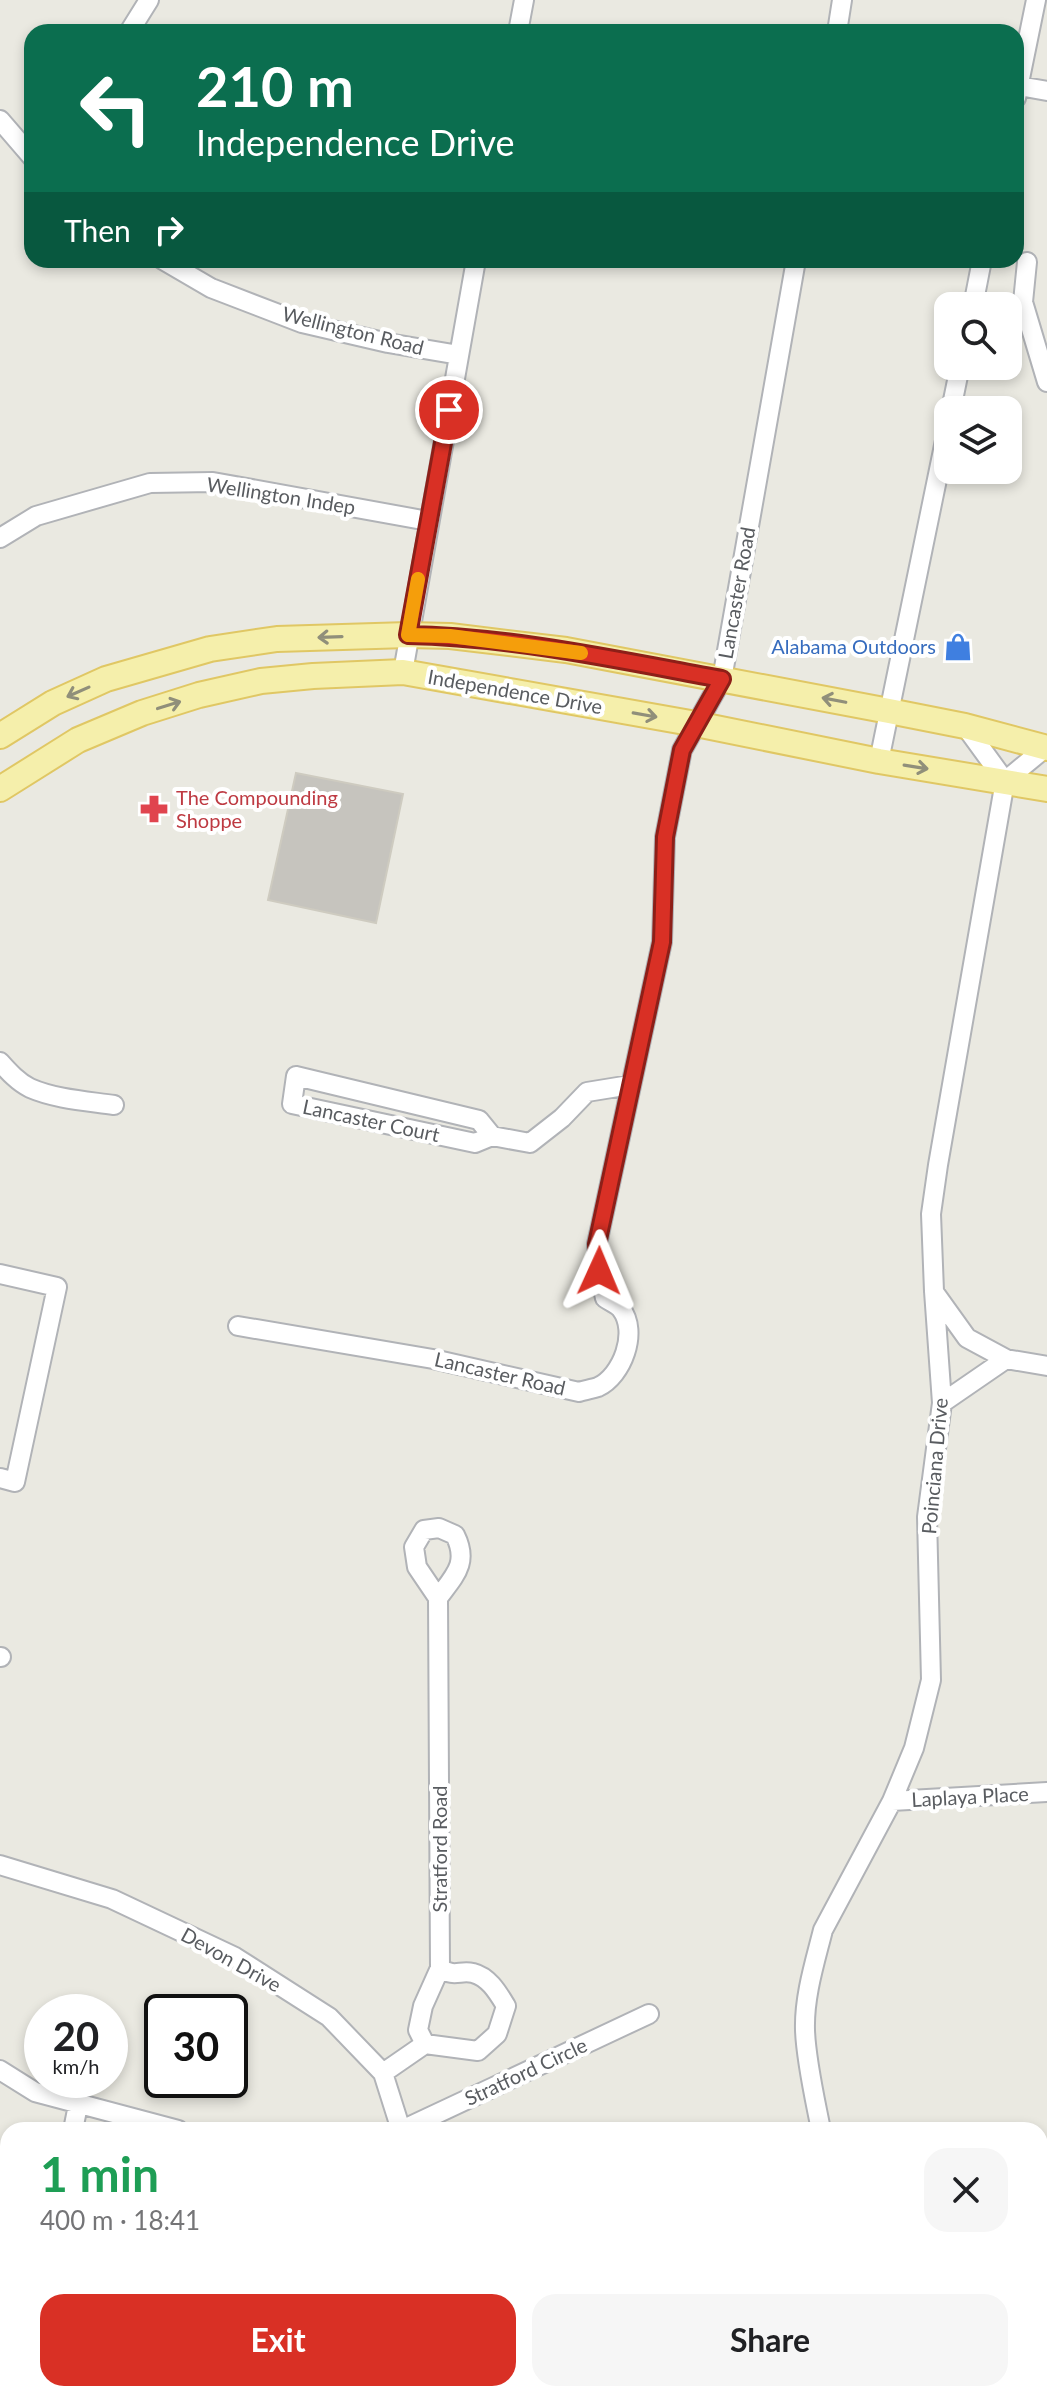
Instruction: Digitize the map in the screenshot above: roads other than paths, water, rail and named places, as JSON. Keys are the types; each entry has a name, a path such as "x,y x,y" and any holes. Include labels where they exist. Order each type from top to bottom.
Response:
{"main road":[{"name":"Independence Drive","path":"0,736 53,703 106,679 210,649 277,639 408,635 450,636 566,650 965,726 1046,748"},
{"name":"Independence Drive","path":"0,789 78,740 139,714 199,695 261,681 403,672 696,724 879,761 1047,789"}],"street":[{"path":"134,24 149,0"},
{"path":"520,24 524,0"},
{"path":"838,24 842,0"},
{"path":"1024,58 1036,0"},
{"path":"1024,92 1047,91"},
{"path":"0,120 24,148"},
{"path":"1024,261 1047,265"},
{"name":"Wellington Road","path":"177,268 211,288 302,323 388,343 459,355"},
{"path":"403,672 475,268"},
{"name":"Lancaster Road","path":"238,1326 433,1359 579,1392 599,1386 616,1371 627,1349 628,1328 621,1309 605,1298 597,1244 662,942 665,837 682,750 722,679 795,268"},
{"path":"976,292 980,268"},
{"path":"1021,268 1023,302 1047,382"},
{"name":"Wellington Indep","path":"0,538 36,516 150,483 213,482 428,521"},
{"path":"879,761 936,484"},
{"path":"965,726 1005,781 1046,748"},
{"name":"Poinciana Drive","path":"820,2122 805,2030 808,1991 823,1930 892,1801 914,1748 931,1680 927,1517 942,1403 931,1214 1005,781"},
{"path":"0,1062 30,1088 67,1098 114,1105"},
{"name":"Lancaster Court","path":"492,1136 479,1120 296,1076 292,1104 475,1143 492,1136 530,1143 562,1118 587,1092 630,1085"},
{"path":"396,1127 402,1101"},
{"path":"0,1274 57,1287 15,1482 0,1478"},
{"path":"934,1291 967,1338 1006,1359 1047,1366"},
{"path":"942,1403 1006,1359"},
{"name":"Stratford Road","path":"425,2044 418,2030 423,2006 440,1968 438,1598"},
{"name":"Laplaya Place","path":"892,1801 1047,1792"},
{"name":"Devon Drive","path":"0,1865 112,1899 235,1957 329,2017 383,2073 398,2122"},
{"name":"Stratford Circle","path":"425,2044 478,2051 497,2034 506,2006 493,1985 473,1973 449,1974 440,1968"},
{"name":"Stratford Circle","path":"418,2122 649,2014"},
{"path":"383,2073 425,2044"},
{"path":"0,2070 35,2092 146,2122"},
{"path":"75,2122 78,2105"}],"place":[{"name":"Alabama Outdoors","path":"958,647"},
{"name":"The Compounding Shoppe","path":"154,809"}]}
